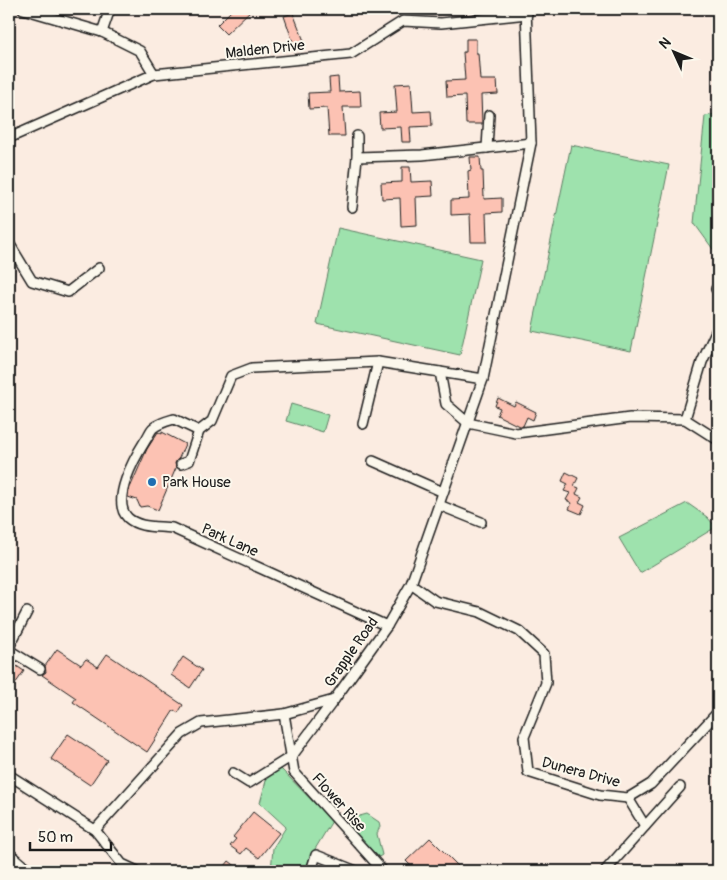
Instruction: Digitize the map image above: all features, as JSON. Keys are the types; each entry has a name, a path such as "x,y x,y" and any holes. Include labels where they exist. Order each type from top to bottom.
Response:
{"highway":[{"path":"9,858 24,871"}],"street":[{"path":"23,9 47,13 102,32 140,50 154,74"},
{"path":"102,32 110,9"},
{"name":"Malden Drive","path":"9,138 154,74 351,54 402,21 441,22 527,12"},
{"name":"Grapple Road","path":"95,830 182,734 201,723 284,714 334,700 387,626 411,584 483,379 531,144 527,12"},
{"path":"488,148 489,115"},
{"path":"352,207 357,156 356,136"},
{"path":"357,156 422,155 531,144"},
{"path":"9,243 32,281 68,292 99,268"},
{"path":"685,419 702,362 718,327"},
{"path":"182,464 189,461 199,432 212,422 231,376 252,368 378,362 483,379"},
{"path":"363,424 378,362"},
{"path":"440,372 446,404 468,423 516,433 630,418 685,419 718,440"},
{"name":"Park Lane","path":"199,432 174,418 152,428 139,449 122,490 121,506 127,517 144,526 172,528 387,626"},
{"path":"373,461 443,492"},
{"path":"439,504 481,522"},
{"name":"Dunera Drive","path":"411,584 434,601 480,612 519,631 544,654 546,683 524,737 528,772 600,795 628,798 651,784 718,712"},
{"path":"27,612 9,649 40,668"},
{"path":"234,773 250,782 292,756 334,700"},
{"name":"Flower Rise","path":"284,714 294,772 383,871"},
{"path":"9,775 95,830 122,864 137,871"},
{"path":"605,871 680,787"},
{"path":"628,798 645,826"},
{"path":"311,871 316,855 356,871"}],"green space":[{"path":"718,114 718,256 694,223 705,116"},
{"path":"571,145 669,165 631,351 532,331"},
{"path":"338,228 481,259 460,355 317,324"},
{"path":"291,404 328,415 323,432 286,421"},
{"path":"687,503 707,517 716,527 640,573 619,538"},
{"path":"281,769 332,821 309,859 306,871 271,871 273,848 286,827 260,803 267,777"},
{"path":"367,814 379,822 380,826 377,834 382,855 379,857 347,825 356,817"}],"building":[{"path":"233,9 252,9 226,34 217,25"},
{"path":"293,13 304,41 294,45 284,16"},
{"path":"466,39 476,39 480,80 497,80 498,94 481,95 482,124 466,124 465,96 447,97 446,81 465,80 463,52 466,52"},
{"path":"338,77 339,92 360,91 361,107 343,107 345,136 329,136 327,108 309,109 308,93 330,92 329,78"},
{"path":"411,83 413,112 431,111 432,126 410,127 411,142 402,142 401,127 380,128 379,113 397,112 395,84"},
{"path":"470,157 480,157 481,171 483,171 484,199 502,198 502,212 486,213 487,242 471,242 470,214 451,215 451,200 469,199 468,171 471,170"},
{"path":"402,167 410,167 411,182 432,181 433,196 416,197 417,225 401,226 400,198 382,199 381,183 402,182"},
{"path":"498,398 514,406 516,402 536,412 533,420 527,417 523,426 519,426 497,415 500,408 495,406"},
{"name":"Park House","path":"158,432 162,434 162,432 185,444 175,463 176,468 158,510 147,506 140,507 137,500 128,497 129,490 147,449"},
{"path":"566,472 578,478 574,486 579,488 576,494 582,497 579,502 585,505 581,514 569,509 572,503 566,500 570,493 564,491 568,484 562,481"},
{"path":"57,649 81,665 86,659 98,667 107,654 183,705 178,713 174,710 147,752 73,702 76,698 42,675 46,672 45,666"},
{"path":"183,657 202,670 190,688 171,675"},
{"path":"9,661 24,671 9,693"},
{"path":"68,734 107,760 90,785 51,759"},
{"path":"253,812 279,833 259,858 246,848 241,854 230,846 236,839 233,837"},
{"path":"430,838 463,871 416,871 406,861"},
{"path":"229,861 242,871 221,871"}],"place":[{"name":"Park House","path":"152,482"}]}
